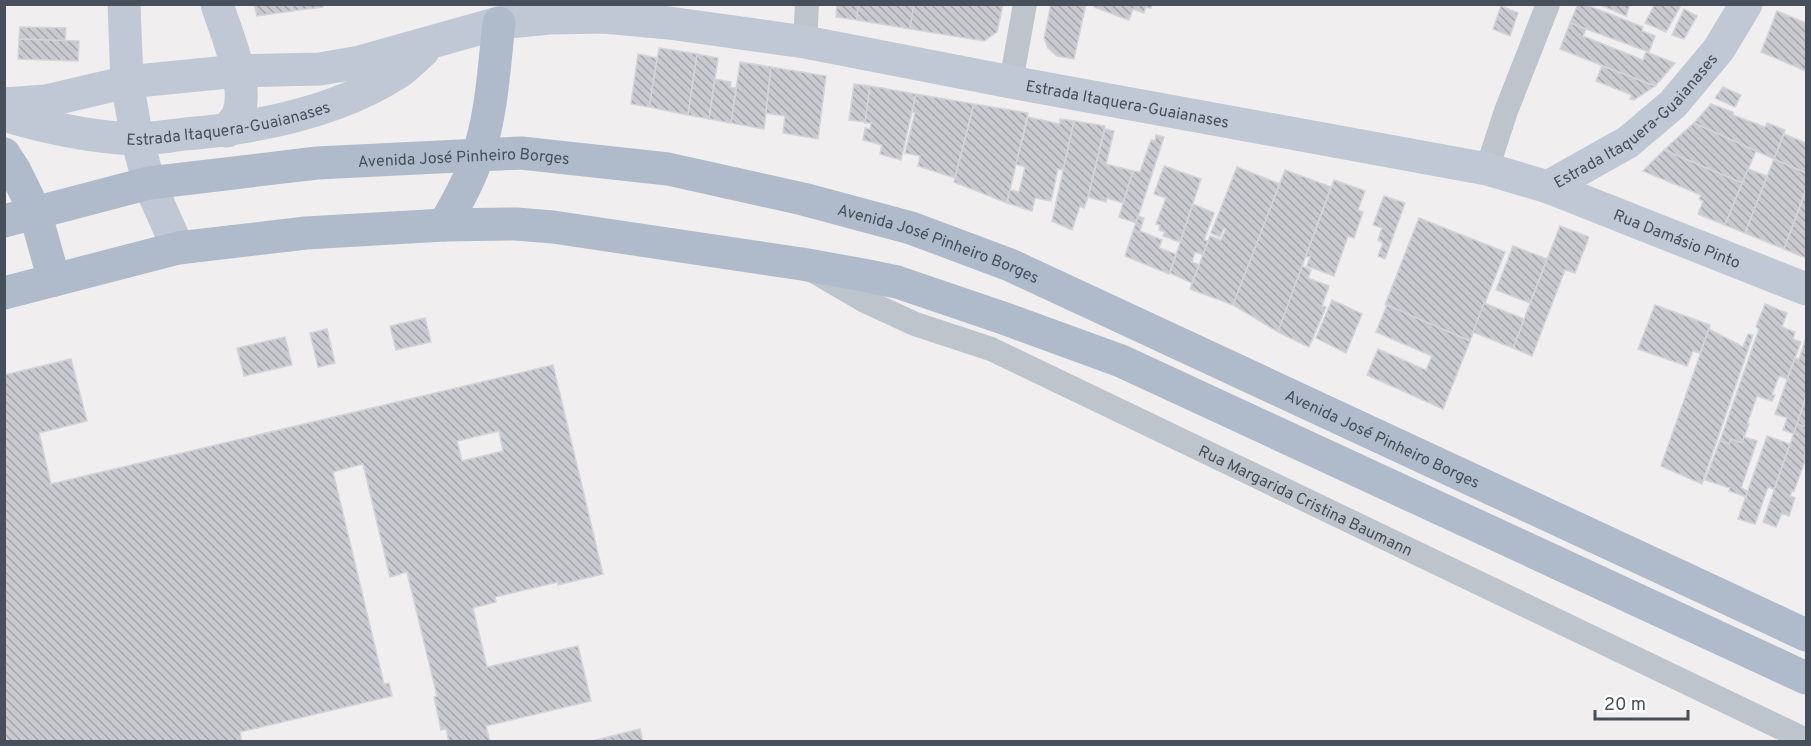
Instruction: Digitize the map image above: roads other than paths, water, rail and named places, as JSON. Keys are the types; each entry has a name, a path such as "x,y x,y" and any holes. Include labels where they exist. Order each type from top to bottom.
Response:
{"main road":[{"path":"124,4 127,82 137,139 149,183 178,248"},
{"path":"217,4 242,89 238,115 227,131"},
{"name":"Estrada Itaquera-Guaianases","path":"4,104 46,101 127,82 238,71 320,69 360,62 434,42 500,14 549,18 604,17 669,23 806,42 1487,169 1548,187 1628,142 1672,104 1719,49 1746,4"},
{"path":"444,225 463,192 478,155 490,104 500,14"},
{"name":"Estrada Itaquera-Guaianases","path":"4,115 51,129 137,139 227,131 271,123 311,111 369,88 399,71 434,42"},
{"name":"Avenida José Pinheiro Borges","path":"4,221 149,183 317,163 520,153 668,169 803,199 910,228 1010,266 1806,635"},
{"path":"4,154 35,212 54,280"},
{"name":"Rua Damásio Pinto","path":"1548,187 1806,289"},
{"path":"4,293 178,248 306,232 516,224 553,227 802,264 897,282 1121,361 1806,678"}],"street":[{"path":"806,42 807,4"},
{"path":"1011,82 1025,4"},
{"path":"1487,169 1506,111 1548,4"},
{"name":"Rua Margarida Cristina Baumann","path":"802,264 862,300 915,324 991,349 1806,740"}]}
